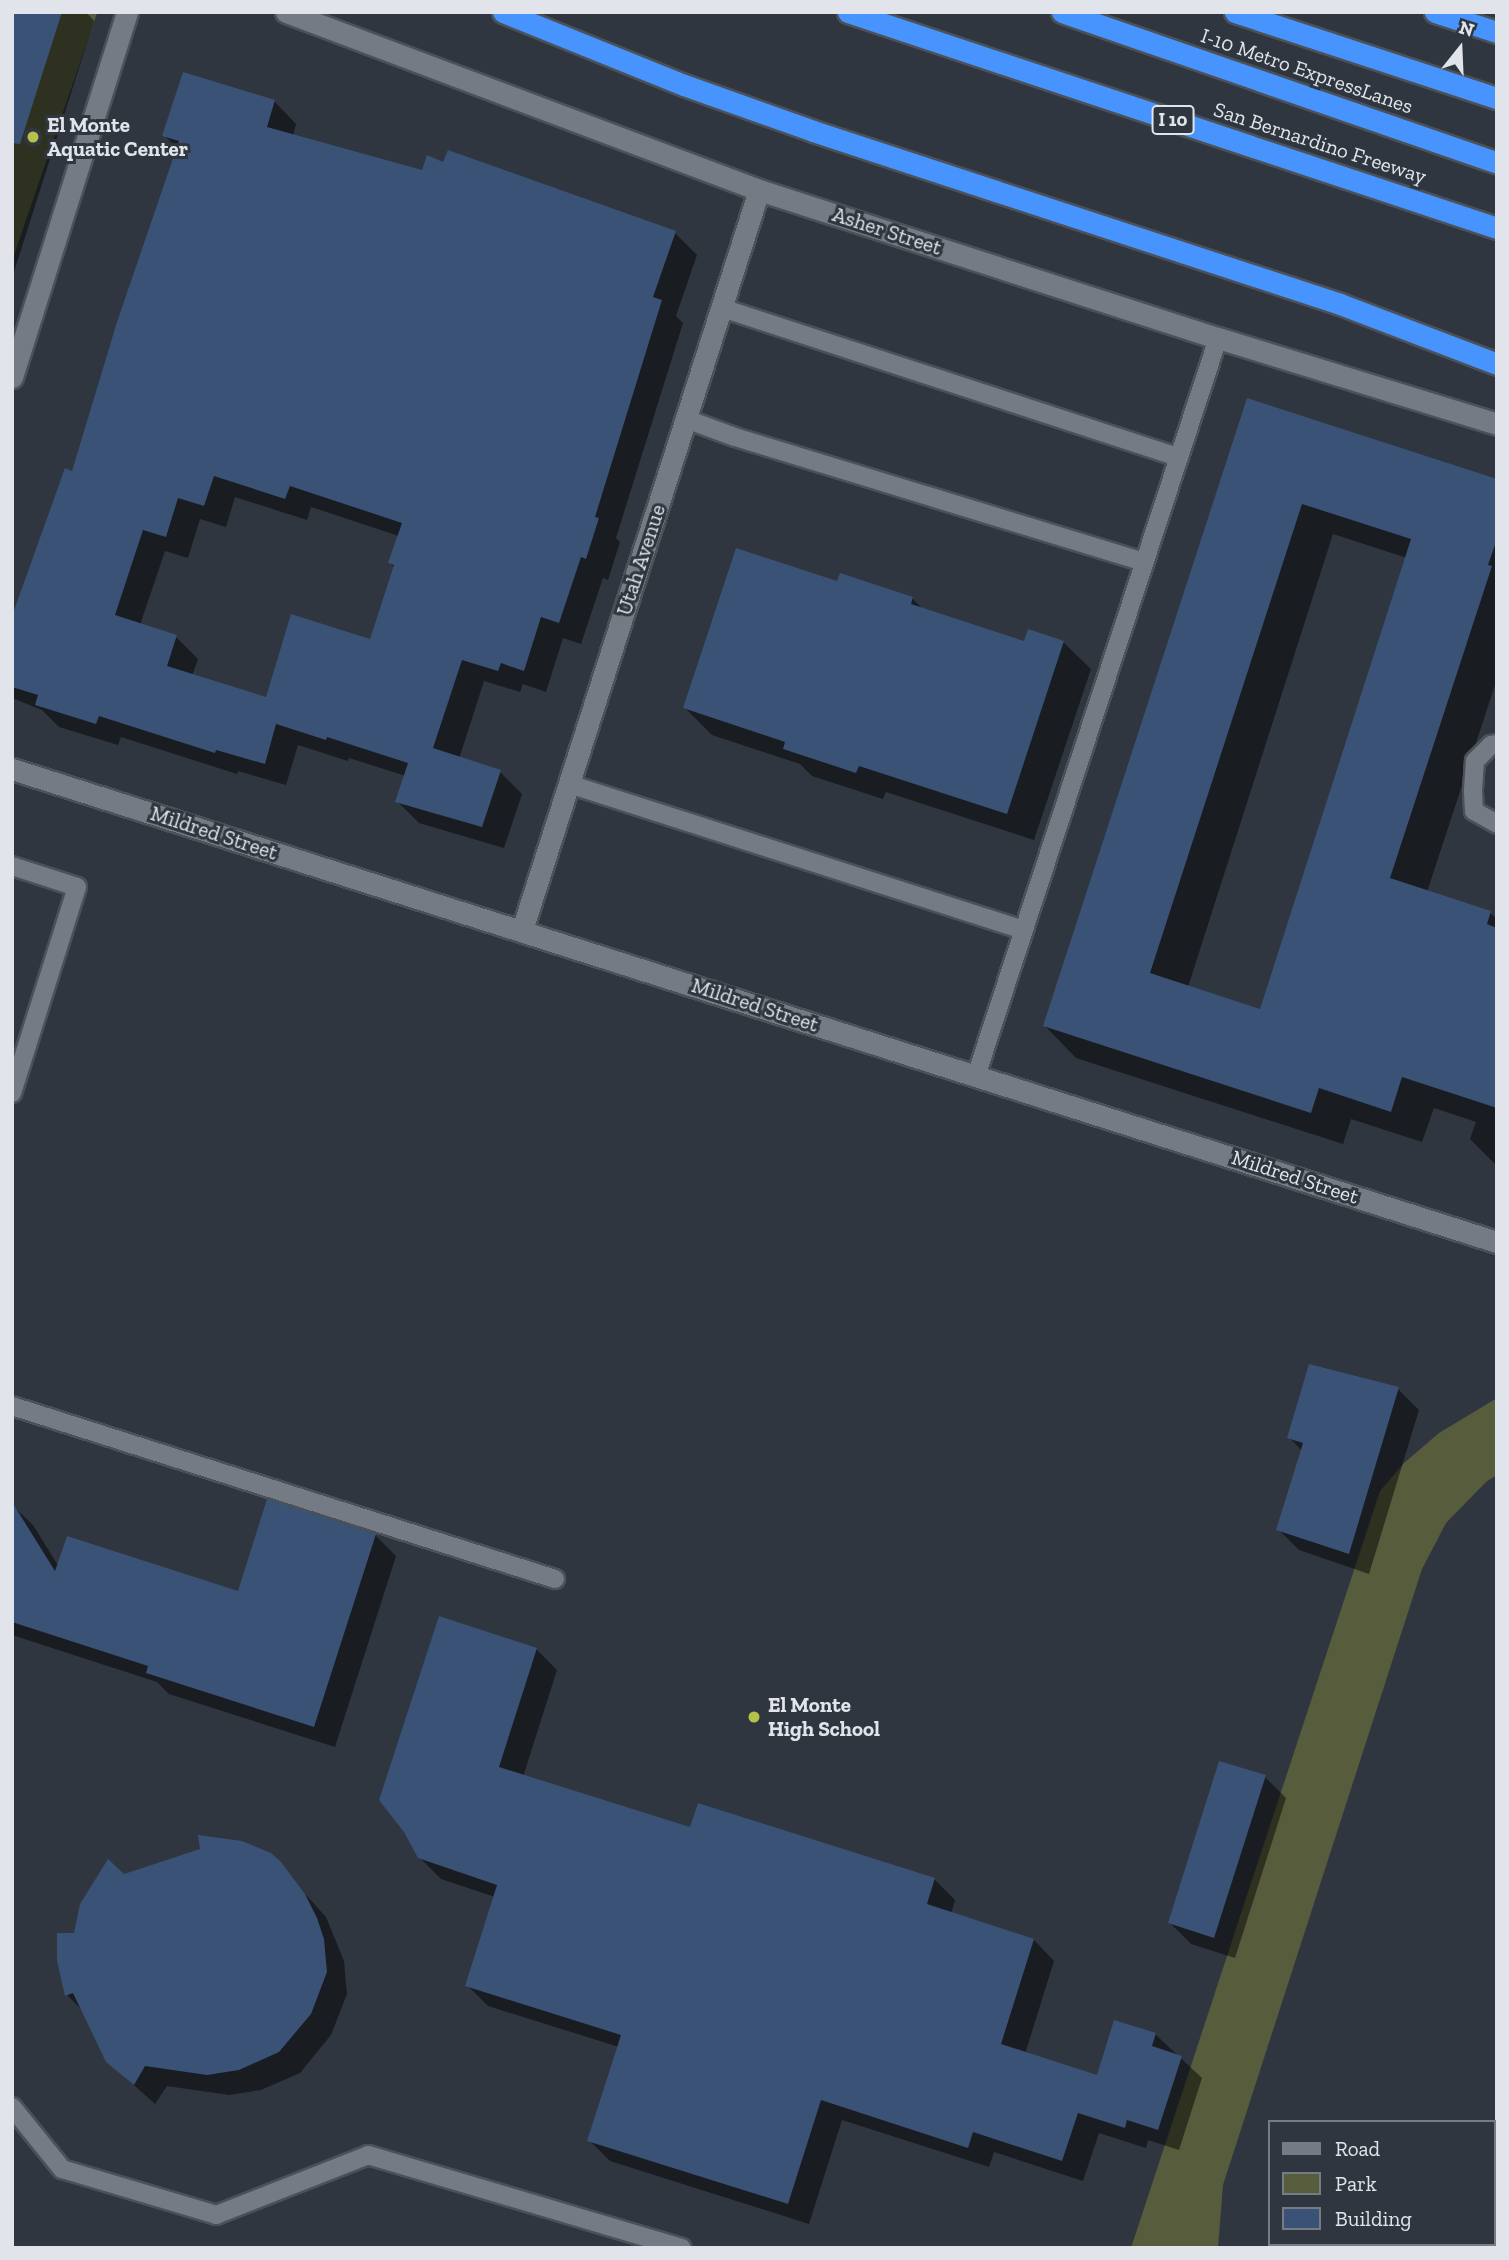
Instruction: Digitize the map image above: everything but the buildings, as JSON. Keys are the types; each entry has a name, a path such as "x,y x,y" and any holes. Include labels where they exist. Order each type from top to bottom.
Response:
{"highway":[{"path":"503,12 748,108 1340,304 1497,364"},
{"name":"San Bernardino Freeway","path":"848,12 1497,228"},
{"name":"I-10 Metro ExpressLanes","path":"1062,12 1497,163"},
{"name":"I-10 Metro ExpressLanes","path":"1235,12 1497,98"},
{"path":"1435,12 1497,32"}],"street":[{"path":"12,377 127,12"},
{"name":"Asher Street","path":"286,12 759,190 1218,338 1497,424"},
{"name":"Utah Avenue","path":"522,930 759,190"},
{"name":"Mildred Street","path":"12,769 1497,1242"}],"lane":[{"path":"722,308 1179,457"},
{"path":"976,1076 1218,338"},
{"path":"686,419 735,438 1144,562"},
{"path":"1497,744 1491,745 1475,761 1473,792 1474,811 1497,824"},
{"path":"569,784 1023,930"},
{"path":"12,866 78,887 12,1093"},
{"path":"12,1406 555,1579"},
{"path":"12,2107 62,2169 216,2216 368,2155 681,2248"}],"green space":[{"name":"El Monte Aquatic Center","path":"12,12 97,13 12,261"},
{"path":"1497,1398 1497,1475 1486,1482 1446,1523 1422,1569 1223,2185 1218,2248 1131,2248 1380,1491 1404,1463 1439,1433"}],"place":[{"name":"El Monte Aquatic Center","path":"33,137"},
{"name":"El Monte High School","path":"754,1717"}]}
